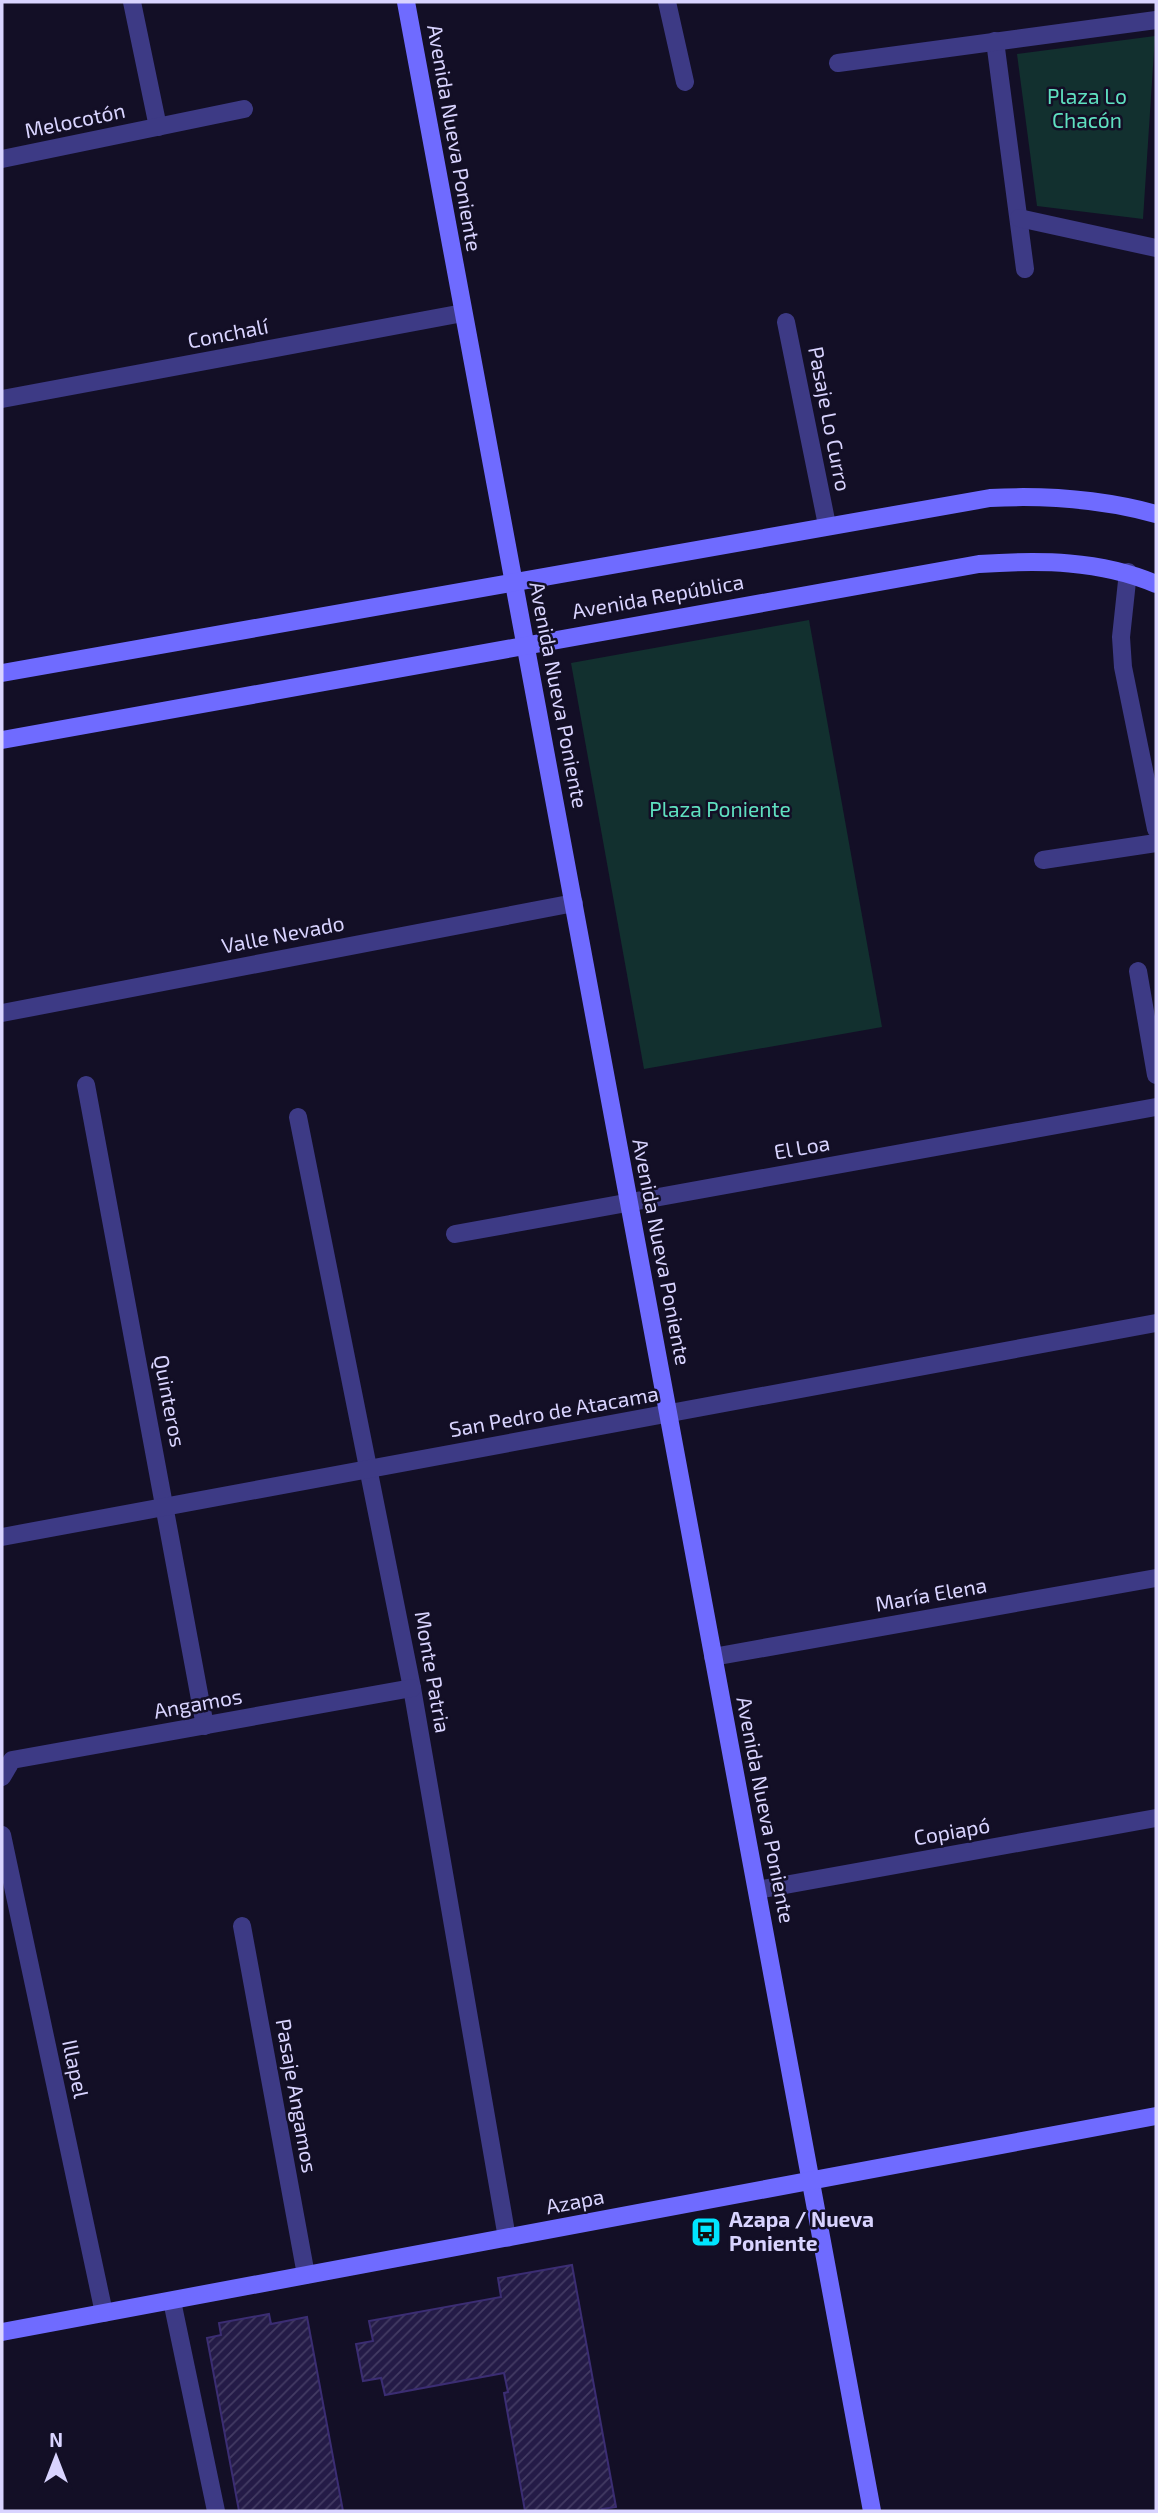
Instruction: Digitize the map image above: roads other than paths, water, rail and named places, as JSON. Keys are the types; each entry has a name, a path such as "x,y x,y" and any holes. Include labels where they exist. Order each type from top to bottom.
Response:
{"street":[{"name":"Melocotón","path":"132,2 158,127"},
{"name":"Avenida Nueva Poniente","path":"406,2 872,2511"},
{"path":"667,2 685,82"},
{"path":"838,63 1156,20"},
{"path":"995,41 1025,269"},
{"name":"Melocotón","path":"2,159 244,109"},
{"path":"1019,218 1156,248"},
{"name":"Conchalí","path":"2,399 463,313"},
{"name":"Pasaje Lo Curro","path":"786,322 827,525"},
{"name":"Avenida República","path":"2,673 938,505 1024,496 1080,499 1122,505 1156,514"},
{"name":"Avenida República","path":"2,740 979,564 1062,562 1128,572 1156,584"},
{"path":"1128,572 1121,637 1123,667 1156,829"},
{"path":"1043,860 1156,843"},
{"name":"Valle Nevado","path":"2,1013 573,903"},
{"path":"1138,971 1156,1075"},
{"name":"Quinteros","path":"86,1085 205,1726"},
{"name":"El Loa","path":"455,1234 1156,1107"},
{"name":"Monte Patria","path":"298,1117 412,1688 507,2238"},
{"name":"San Pedro de Atacama","path":"2,1537 1156,1323"},
{"name":"María Elena","path":"713,1657 1156,1578"},
{"name":"Angamos","path":"2,1777 12,1760 412,1688"},
{"name":"Copiapó","path":"757,1891 1156,1818"},
{"name":"Illapel","path":"2,1835 104,2313"},
{"name":"Pasaje Angamos","path":"242,1926 306,2276"},
{"name":"Azapa","path":"2,2332 1156,2116"},
{"path":"172,2301 216,2511"}],"place":[{"name":"Azapa / Nueva Poniente","path":"706,2232"}],"park label":[{"name":"Plaza Lo Chacón","path":"1087,109"},
{"name":"Plaza Poniente","path":"720,810"}]}
